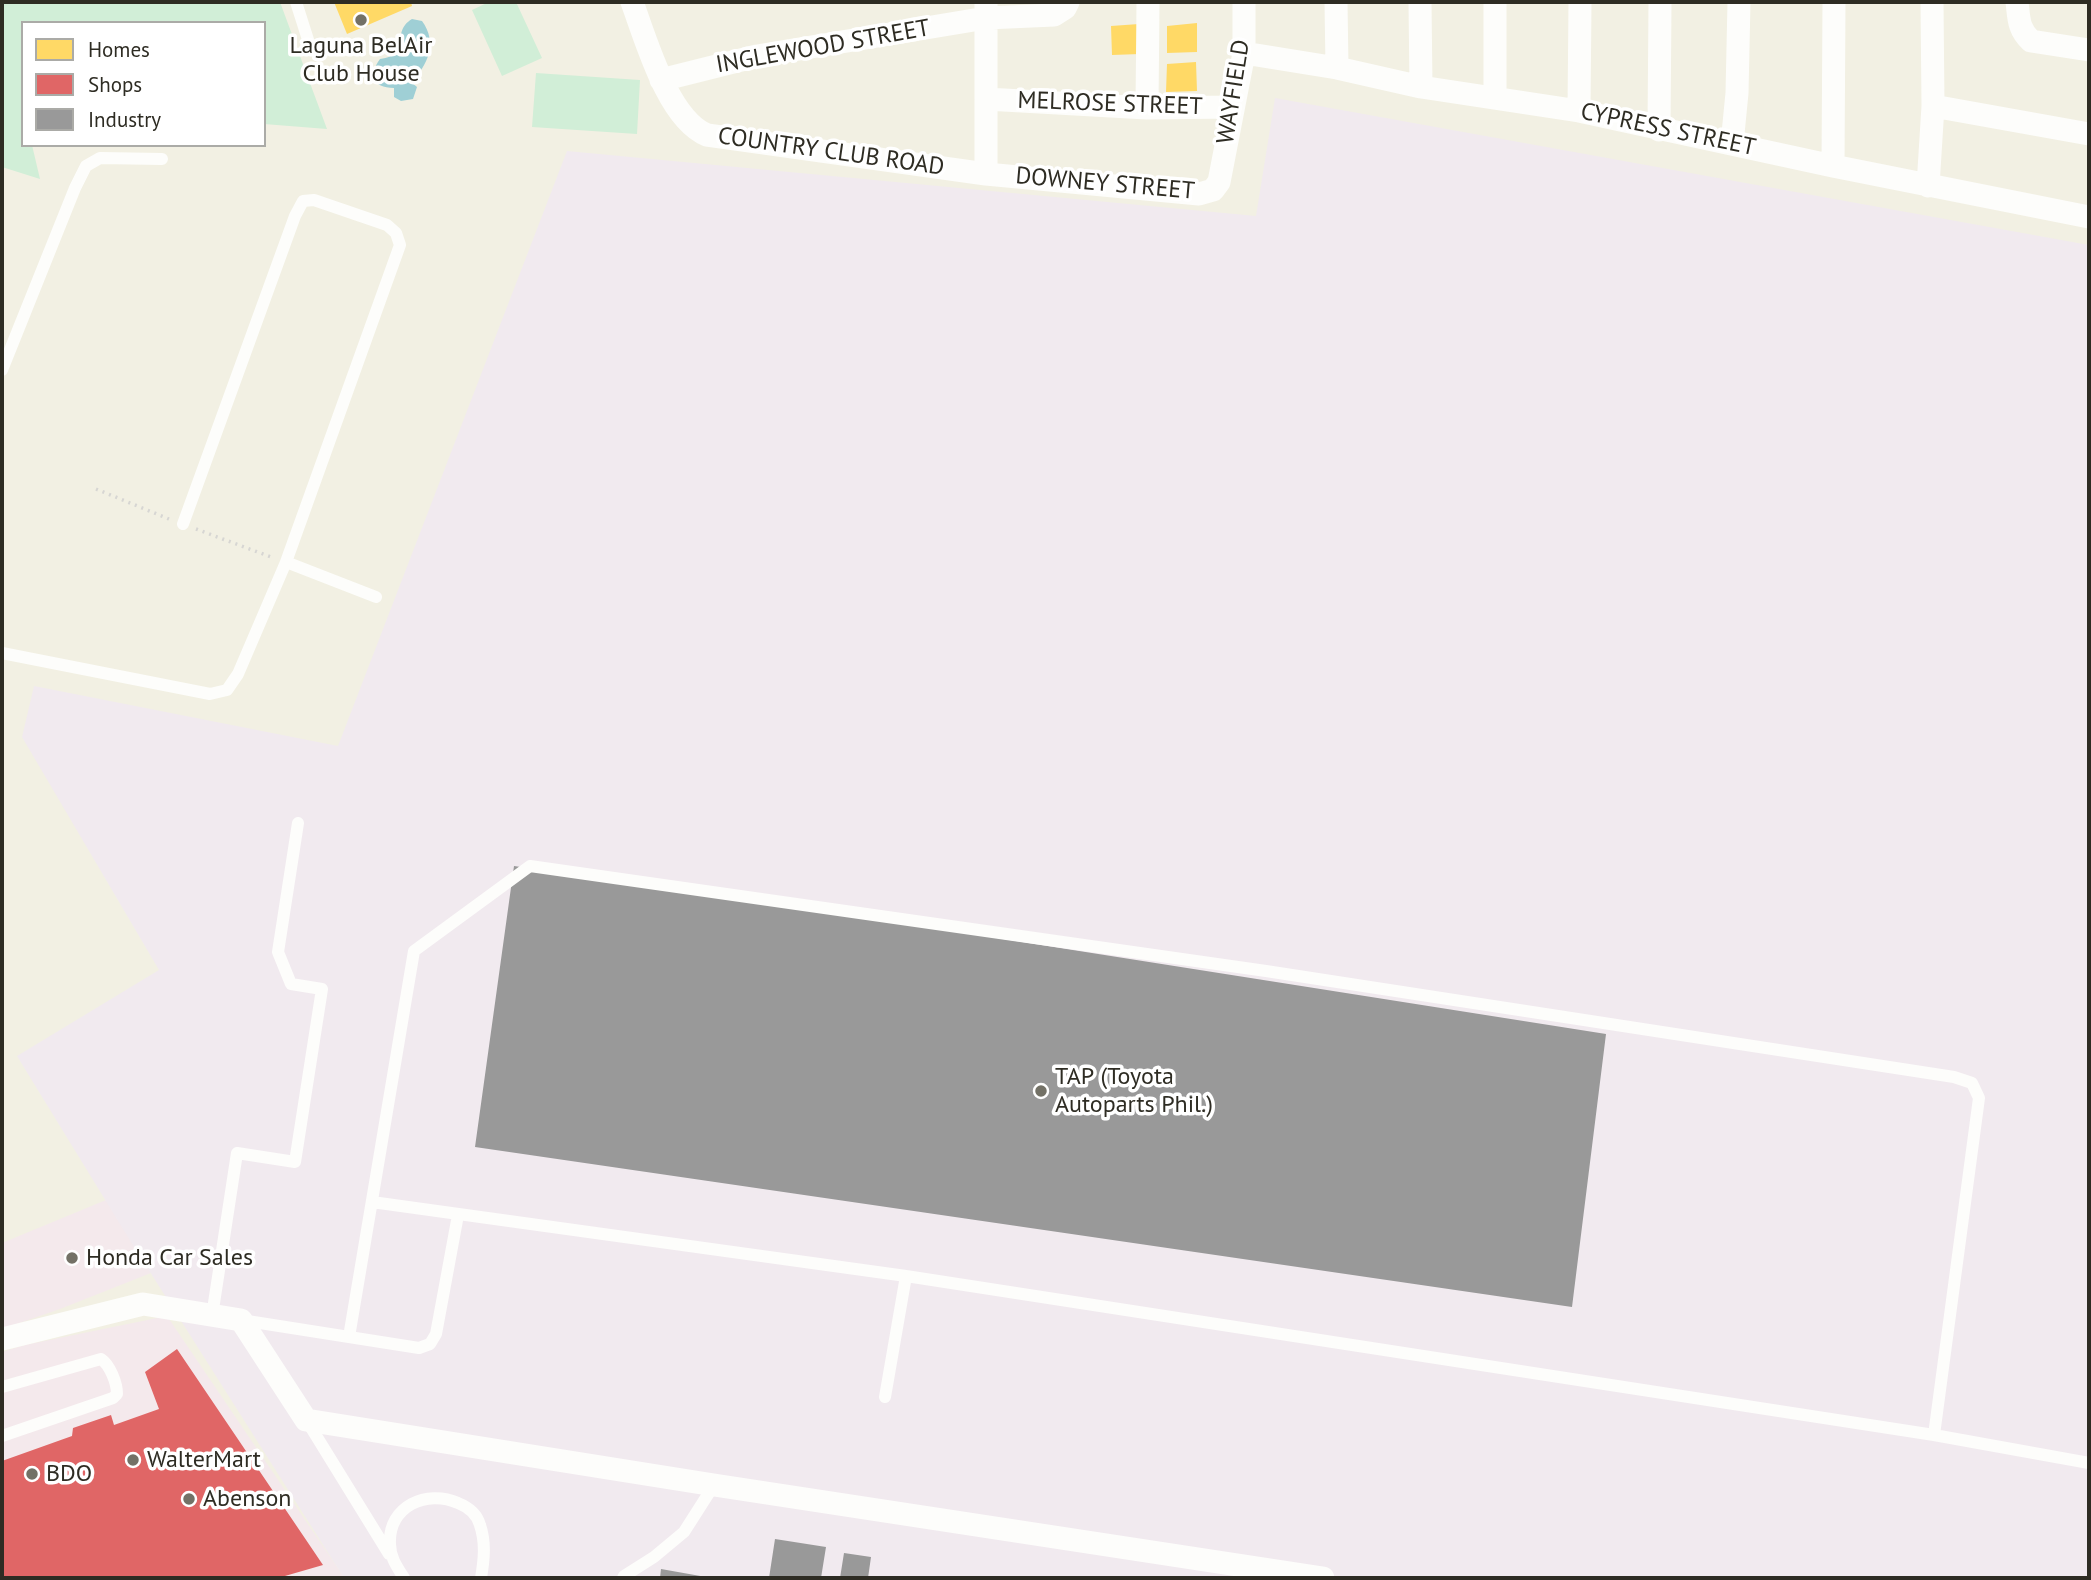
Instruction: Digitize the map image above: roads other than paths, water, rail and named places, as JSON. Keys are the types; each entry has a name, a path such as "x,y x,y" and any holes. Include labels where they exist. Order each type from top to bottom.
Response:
{"street":[{"name":"COUNTRY CLUB ROAD","path":"632,2 661,80 695,131 707,135 986,174"},
{"name":"INGLEWOOD STREET","path":"661,80 757,56 986,10 1054,15 1066,8 1068,2"},
{"path":"1147,108 1148,2"},
{"name":"WAYFIELD","path":"1219,182 1244,52 1244,2"},
{"path":"1336,2 1337,68"},
{"path":"1420,2 1421,87"},
{"path":"1494,2 1495,97"},
{"path":"1579,111 1580,2"},
{"path":"1659,130 1660,2"},
{"path":"1732,144 1737,93 1739,2"},
{"path":"1833,166 1834,2"},
{"path":"1928,186 1933,106 1932,2"},
{"path":"2017,2 2018,25 2031,41 2089,50"},
{"path":"986,10 986,174"},
{"name":"CYPRESS STREET","path":"1244,52 1337,68 1421,87 1579,111 1928,186 2089,217"},
{"name":"MELROSE STREET","path":"986,99 1147,108 1233,107"},
{"path":"1933,106 2089,134"},
{"name":"DOWNEY STREET","path":"986,174 1199,194 1213,190 1219,182"},
{"path":"2,1339 143,1304 241,1320 306,1420 1323,1578"}],"lane":[{"path":"296,2 310,46"},
{"path":"2,370 86,166 100,158 162,159"},
{"path":"2,653 210,694 227,690 239,674 286,562 400,245 396,233 387,225 314,200 303,201 295,216 183,524"},
{"path":"286,562 376,597"},
{"path":"212,1315 237,1153 295,1162 322,989 291,984 278,952 298,823"},
{"path":"349,1338 414,951 530,866 1266,971 1954,1077 1972,1083 1979,1098 1934,1435"},
{"path":"372,1202 906,1276 1934,1435 2089,1464"},
{"path":"241,1320 419,1349 430,1344 436,1334 458,1215"},
{"path":"885,1397 906,1276"},
{"path":"2,1387 101,1359 117,1388 117,1394 113,1398 2,1436"},
{"path":"306,1420 404,1578"},
{"path":"623,1578 684,1532 714,1485"},
{"path":"393,1562 389,1544 391,1527 403,1509 422,1499 440,1496 470,1508 480,1522 485,1554 481,1578"}],"water":[{"path":"412,19 422,21 427,29 429,53 411,82 417,87 413,99 401,101 394,97 394,88 377,83 373,75 380,59 396,53 402,30"}],"place":[{"name":"Laguna BelAir Club House","path":"361,20"},
{"name":"TAP (Toyota Autoparts Phil.)","path":"1041,1091"},
{"name":"Honda Car Sales","path":"72,1258"},
{"name":"WalterMart","path":"133,1460"},
{"name":"BDO","path":"32,1474"},
{"name":"Abenson","path":"189,1499"}]}
